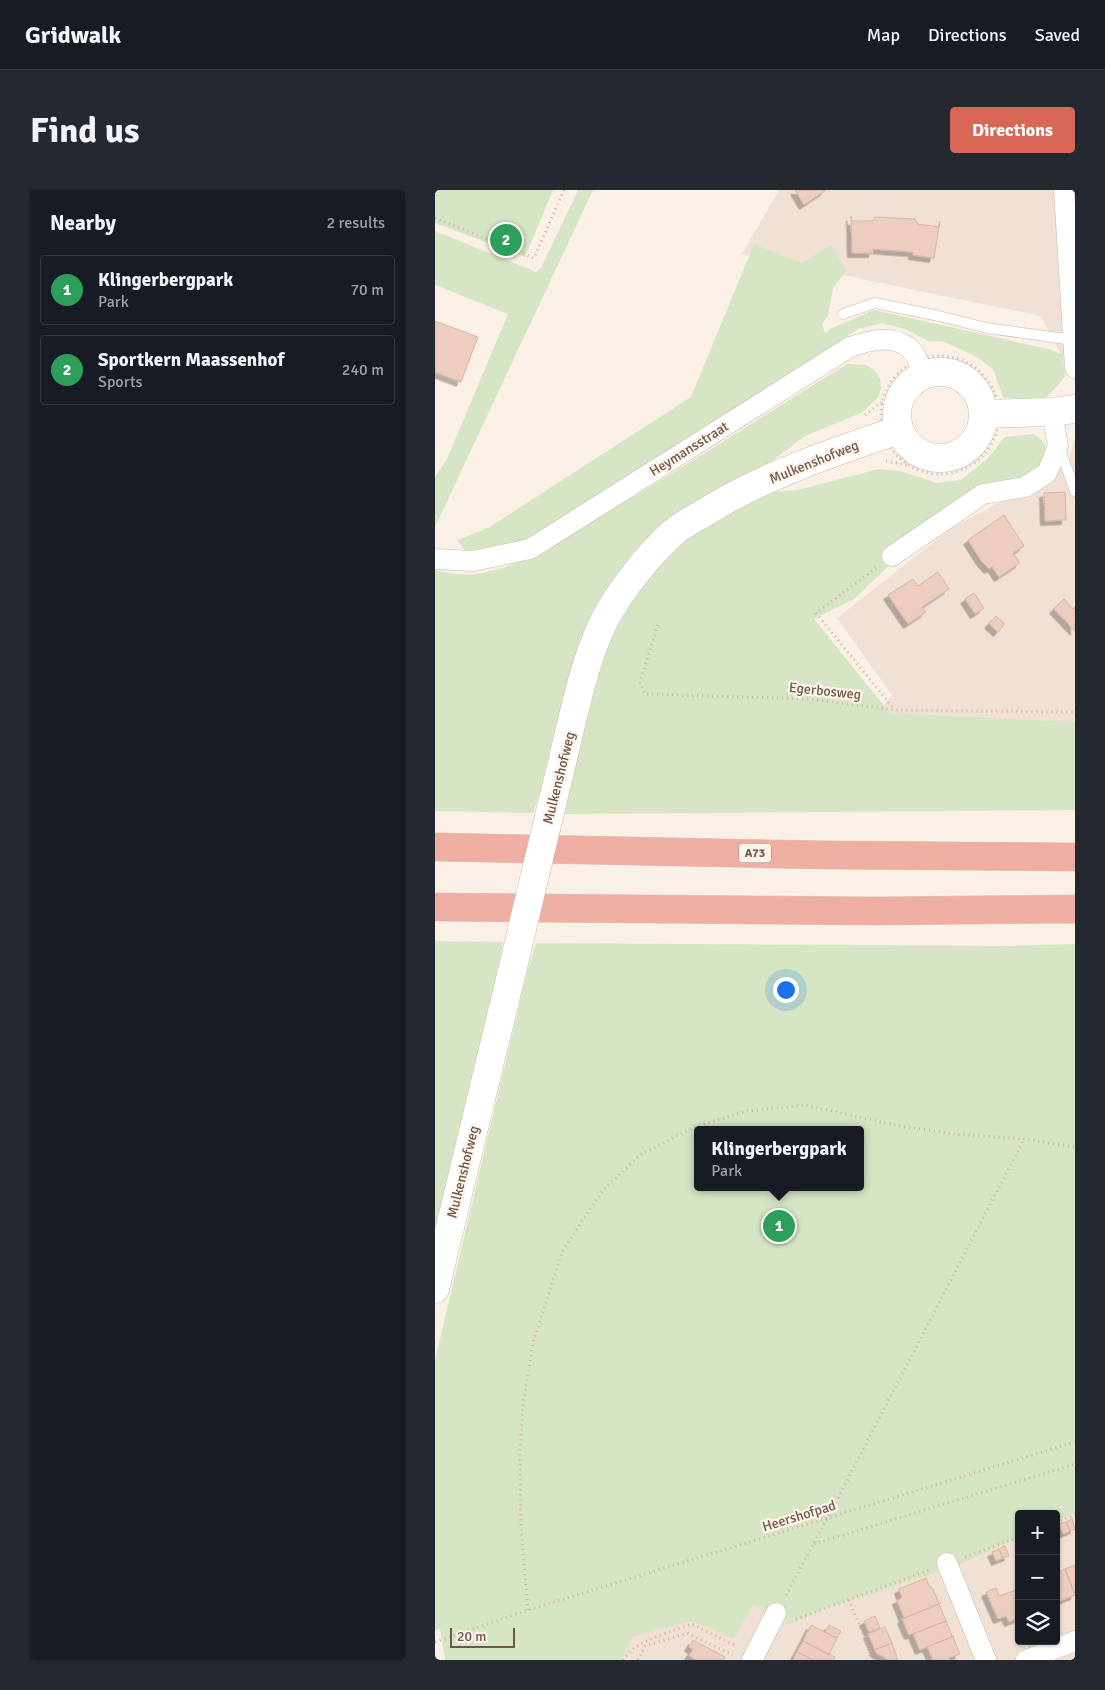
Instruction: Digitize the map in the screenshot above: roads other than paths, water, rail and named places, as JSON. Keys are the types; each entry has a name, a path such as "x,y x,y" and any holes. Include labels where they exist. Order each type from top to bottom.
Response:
{"highway":[{"name":"A73","path":"435,848 1075,857"},
{"path":"435,907 877,911 1075,909"}],"street":[{"path":"1064,190 1075,368"},
{"name":"Heymansstraat","path":"435,559 473,561 531,549 850,347 871,340 893,340 909,347 918,360 924,375"},
{"path":"892,556 983,494 1025,487 1047,473 1058,446 1063,411 991,415 967,449 955,456 942,459 929,457 917,452 906,443 899,430 897,418 898,405 903,392 912,382 924,375 937,372 951,374 964,379 974,389 991,415"},
{"name":"Mulkenshofweg","path":"435,1289 557,783 587,667 603,623 636,572 675,531 723,501 753,486 846,448 899,430"},
{"path":"947,1564 986,1660"},
{"path":"747,1657 772,1621"},
{"path":"1026,1660 1075,1641"}],"lane":[{"path":"843,314 875,302 987,328 1073,340"},
{"path":"1058,446 1075,491"}],"place":[{"name":"Sportkern Maassenhof","path":"506,240"},
{"name":"Klingerbergpark","path":"779,1226"}]}
